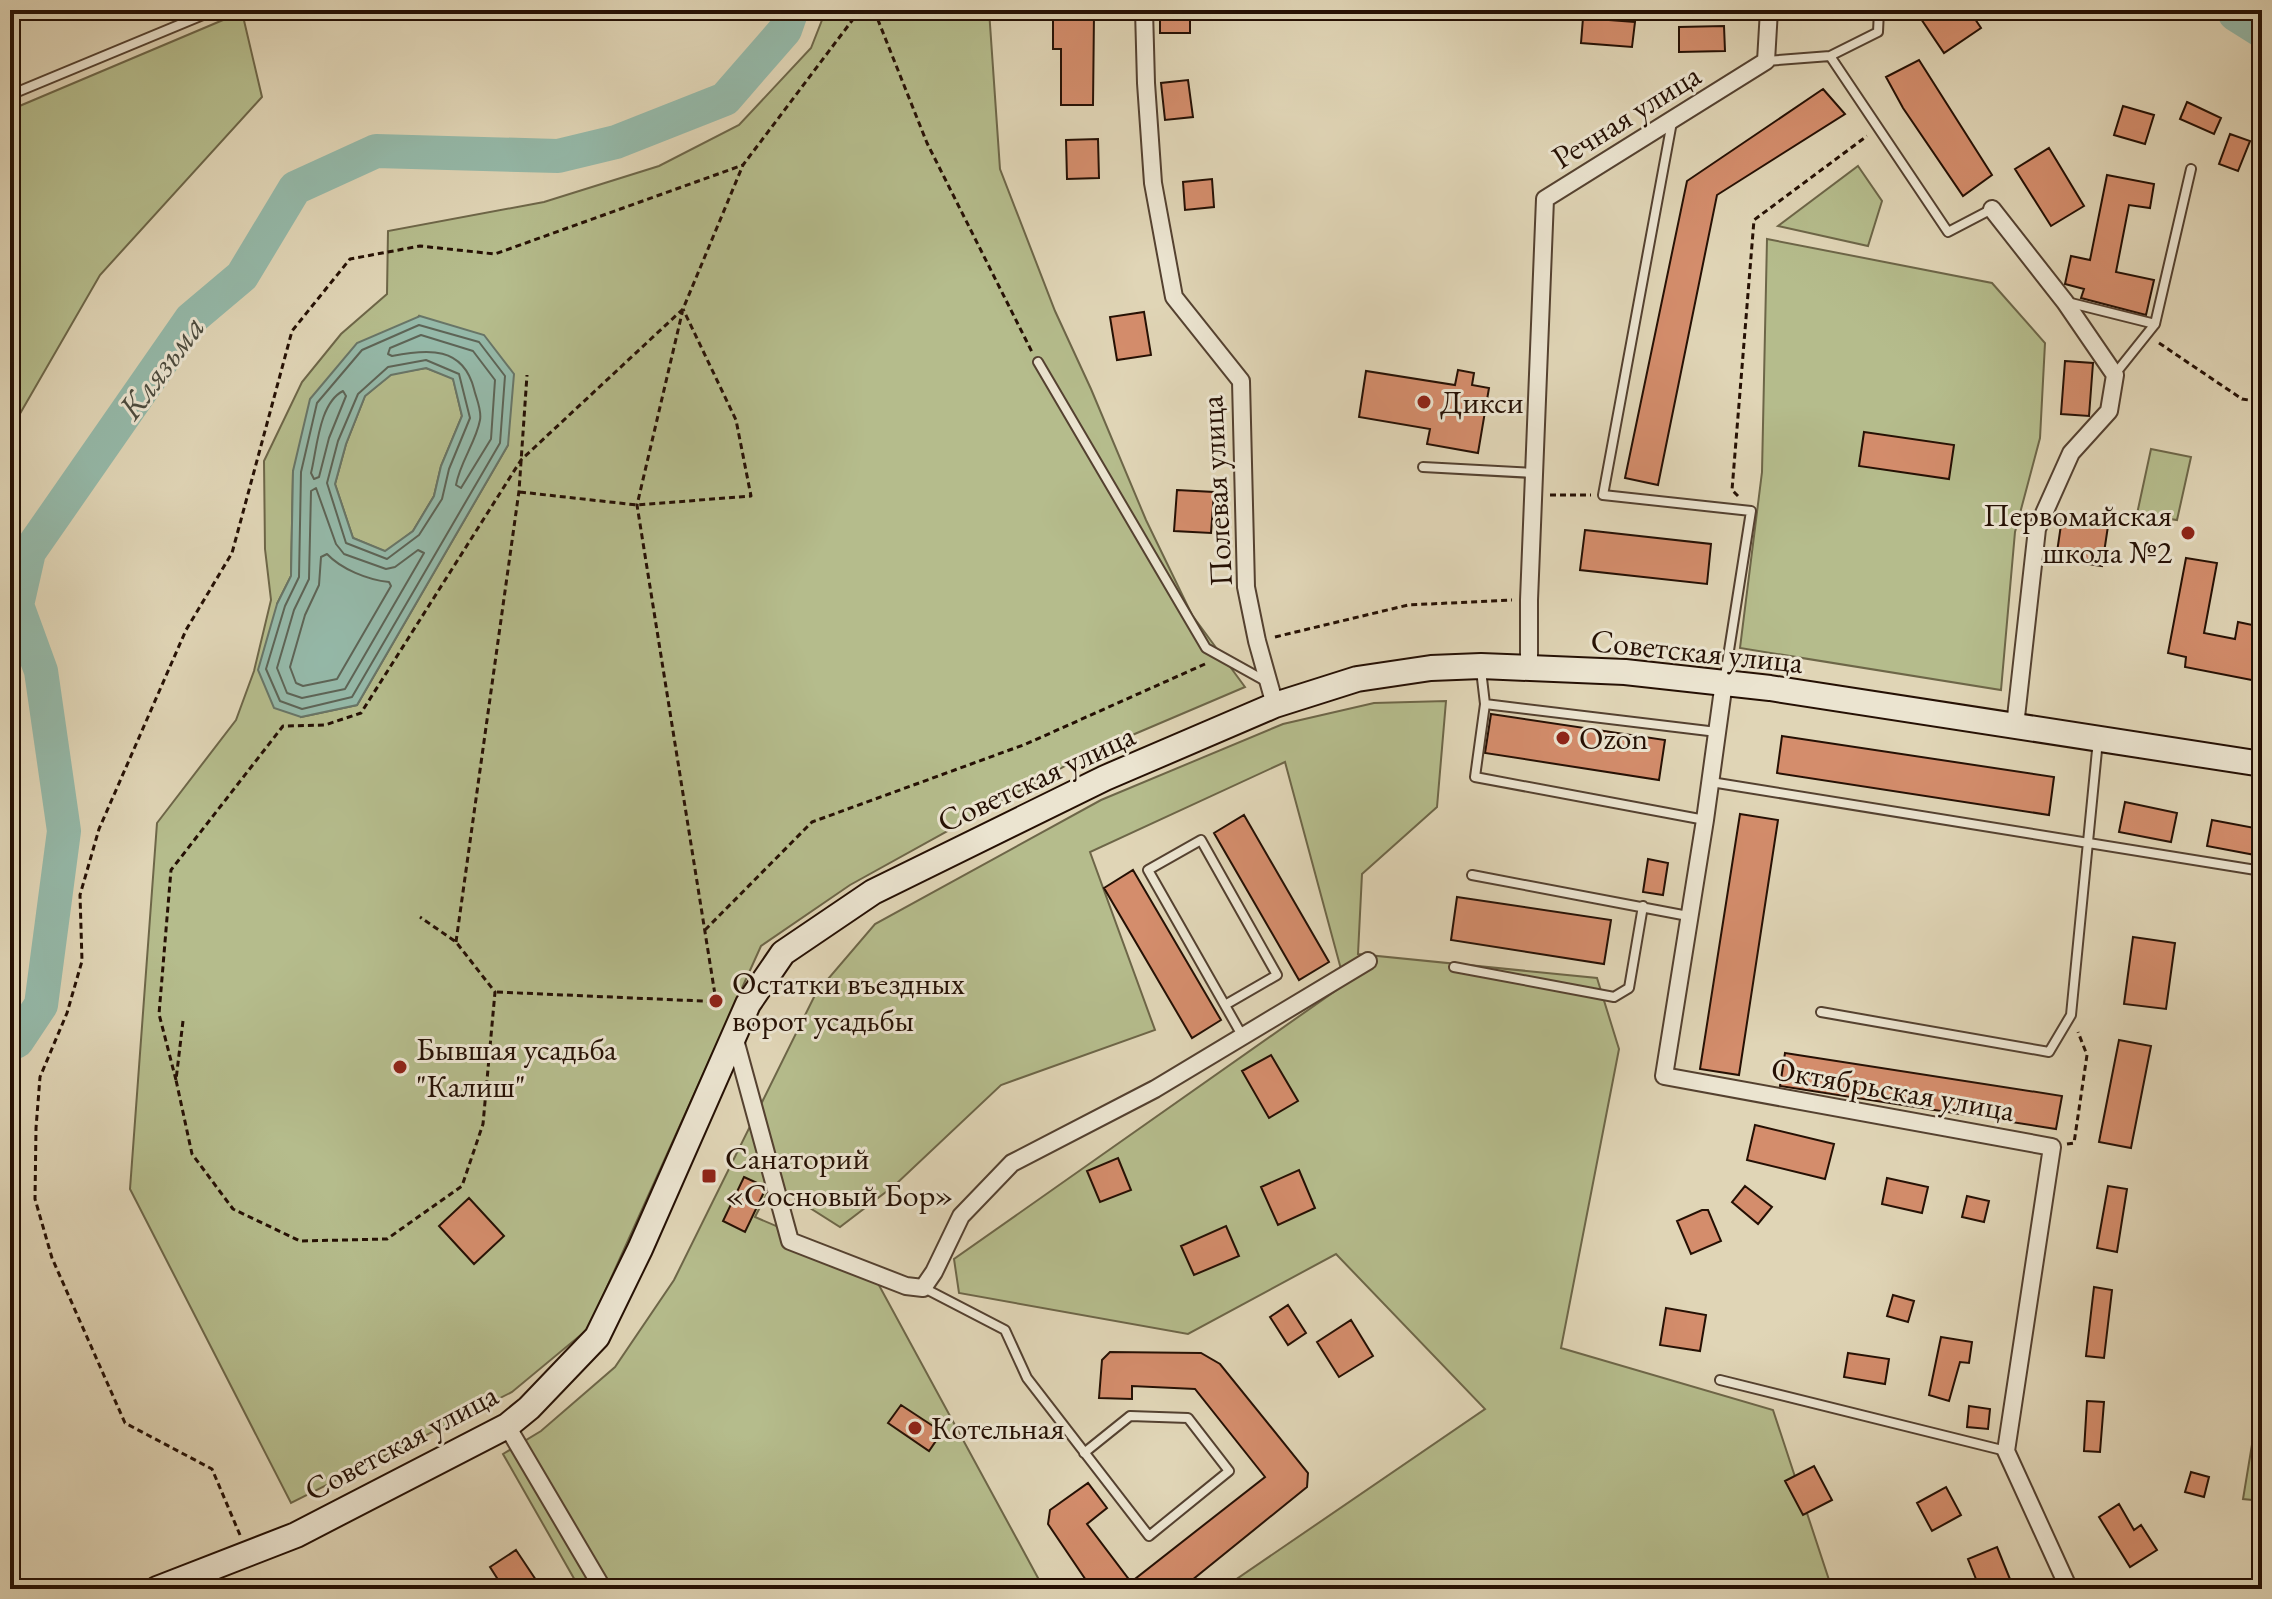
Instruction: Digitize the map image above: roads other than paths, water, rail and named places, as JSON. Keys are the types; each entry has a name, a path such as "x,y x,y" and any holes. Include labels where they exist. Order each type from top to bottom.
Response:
{"main road":[{"name":"Советская улица","path":"157,1589 296,1535 507,1426 529,1408 597,1337 640,1249 748,1004 783,953 873,892 1272,694 1431,668 1481,666 1625,672 1724,682 2262,764"}],"street":[{"name":"Полевая улица","path":"1144,10 1153,183 1174,297 1241,381 1246,587 1272,694"},
{"path":"1766,61 1769,10"},
{"name":"Речная улица","path":"1529,668 1545,199 1766,61"},
{"path":"1992,209 2065,302 2115,375 2109,411 2071,453 2037,529 2015,726"},
{"name":"Октябрьская улица","path":"1724,682 1664,1076 2052,1147 2006,1451"},
{"path":"734,1034 790,1241 906,1286 923,1288 961,1216 1012,1163 1155,1089 1368,961"},
{"path":"507,1426 603,1589"},
{"path":"2006,1451 2067,1584"}],"lane":[{"path":"10,95 215,10"},
{"path":"1766,61 1830,56 1878,32 1879,10"},
{"path":"1830,56 1948,232 1992,209"},
{"path":"1672,121 1603,495 1751,511 1724,682"},
{"path":"2115,375 2155,324 2191,169"},
{"path":"2065,302 2155,324"},
{"path":"1038,362 1206,648 1272,694"},
{"path":"1423,467 1534,473"},
{"path":"1481,666 1485,704 1475,777 1705,820"},
{"path":"1485,704 1717,732"},
{"path":"1821,1012 2049,1052 2071,1015 2098,738"},
{"path":"1710,782 2262,871"},
{"path":"1225,1005 1277,975 1201,840 1148,870 1243,1037"},
{"path":"1472,875 1688,916"},
{"path":"1454,967 1614,997 1629,988 1643,906"},
{"path":"923,1288 1005,1330 1027,1378 1084,1453 1149,1536 1229,1471 1188,1418 1130,1416 1084,1453"},
{"path":"1720,1380 2006,1451"},
{"path":"2044,1589 2067,1584"}],"water":[{"path":"420,316 484,335 514,374 508,445 357,705 301,717 274,708 258,670 277,604 291,576 293,471 310,399 357,343","holes":["426,368 453,379 462,416 441,466 434,496 413,531 385,551 353,538 335,484 346,444 365,396 391,375"]}],"waterway":[{"name":"Клязьма","path":"10,1044 17,1041 41,1005 64,831 41,671 17,605 29,552 191,319 242,276 295,188 376,151 558,156 616,142 725,99 785,30 792,10"},
{"name":"Клязьма","path":"2234,10 2235,14 2262,31"}],"place":[{"name":"Дикси","path":"1424,402"},
{"name":"Первомайская школа №2","path":"2188,533"},
{"name":"Ozon","path":"1563,738"},
{"name":"Остатки въездных ворот усадьбы","path":"716,1001"},
{"name":"Бывшая усадьба \"Калиш\"","path":"400,1067"},
{"name":"Санаторий «Сосновый Бор»","path":"709,1176"},
{"name":"Котельная","path":"915,1428"}]}
